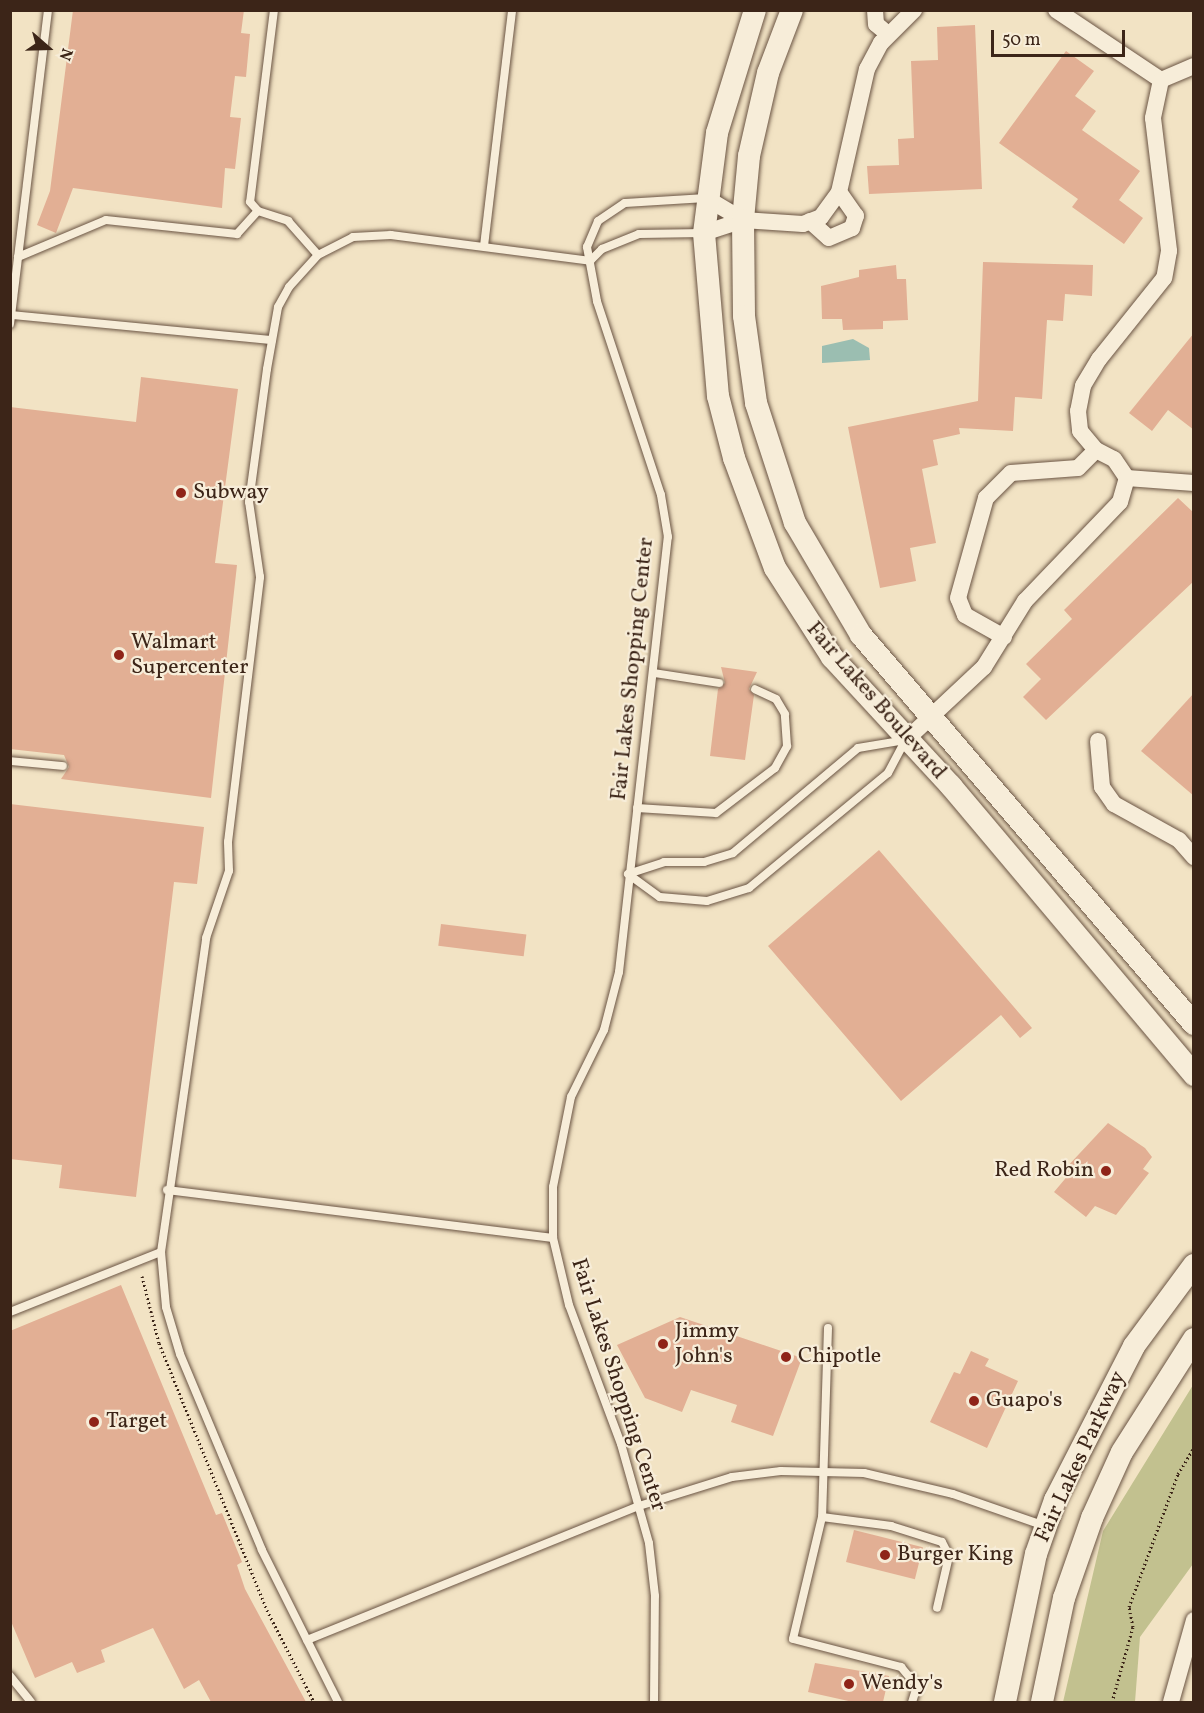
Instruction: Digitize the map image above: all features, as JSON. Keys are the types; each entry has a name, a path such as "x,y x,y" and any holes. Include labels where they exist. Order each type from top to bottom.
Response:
{"street":[{"name":"Fair Lakes Boulevard","path":"755,10 717,133 706,198 704,233 718,396 762,536 804,617 906,740 1194,1075"},
{"name":"Fair Lakes Boulevard","path":"792,10 766,83 749,156 742,220 744,316 756,403 795,523 861,635 1194,1024"},
{"path":"875,10 876,24 888,34"},
{"path":"704,233 742,220 810,221 821,217 839,192 867,69 888,34 914,10"},
{"path":"1056,10 1161,80"},
{"path":"1161,80 1194,66"},
{"path":"1127,478 1114,459 1096,450 1080,431 1083,386 1164,278 1169,251 1154,118 1161,80"},
{"path":"810,221 829,238 852,228 856,216 839,192"},
{"path":"706,198 742,220"},
{"path":"1004,637 965,615 958,598 986,498 1011,473 1078,468 1096,450"},
{"path":"1127,478 1194,483"},
{"path":"906,740 984,667 1025,601 1120,502 1127,478"},
{"path":"1098,741 1102,787 1114,804 1179,840 1194,857"},
{"name":"Fair Lakes Parkway","path":"1005,1702 1011,1652 1045,1526 1100,1404 1134,1346 1194,1265"},
{"name":"Fair Lakes Parkway","path":"1042,1702 1064,1598 1092,1518 1122,1452 1194,1339"},
{"path":"1171,1702 1194,1620"}],"lane":[{"path":"48,10 11,319 272,340"},
{"path":"274,10 250,202 258,211 288,221 318,255"},
{"path":"484,246 512,10"},
{"name":"Fair Lakes Shopping Center","path":"654,1702 655,1596 639,1506 569,1305 553,1238 561,1130 613,999 666,576 664,515 590,261 591,234 609,211 644,200 706,198"},
{"path":"18,257 106,220 237,234 258,211"},
{"path":"338,1702 262,1550 180,1354 166,1307 160,1252 167,1190 201,1002 206,938 230,871 228,842 260,577 249,502 272,340 289,287 318,255 371,234 484,246 590,261 602,249 639,234 704,233"},
{"path":"654,673 719,683"},
{"path":"637,808 716,813 775,768 787,746 785,714 776,699 755,689"},
{"path":"628,874 660,897 707,901 749,888 888,773 906,740"},
{"path":"628,874 664,862 704,862 734,854 858,748 906,740"},
{"path":"10,761 63,766"},
{"path":"167,1190 553,1238"},
{"path":"10,1312 160,1252"},
{"path":"828,1328 822,1517 793,1639 901,1667 916,1686 912,1702"},
{"path":"308,1640 639,1506 732,1477 823,1471 909,1482 1045,1526"},
{"path":"822,1517 891,1526 942,1542 949,1556 937,1608"},
{"path":"10,1676 31,1702"}],"path":[{"path":"142,1276 159,1343 267,1610 314,1702"},
{"path":"1112,1702 1133,1628 1129,1607 1178,1474 1194,1447"}],"shaded area":[{"path":"853,339 869,348 870,360 822,363 822,346"},
{"path":"1193,1385 1193,1564 1140,1637 1135,1702 1063,1702 1103,1531"}],"building":[{"path":"73,10 244,10 241,33 250,34 246,77 235,76 230,117 241,118 235,169 225,168 222,208 73,188 56,233 37,225 50,191"},
{"path":"975,25 982,189 869,194 867,166 899,165 898,139 914,138 911,61 938,60 937,27"},
{"path":"1066,51 1094,71 1075,96 1096,111 1082,130 1140,171 1119,200 1143,218 1124,244 1072,207 1078,199 999,143"},
{"path":"983,262 1093,265 1092,296 1065,294 1063,321 1047,320 1042,399 1015,397 1013,431 959,428 960,434 933,440 938,465 922,469 936,543 910,548 916,581 880,588 848,427 978,401"},
{"path":"896,265 897,279 906,279 908,320 883,321 883,329 843,330 842,319 822,319 821,286 859,277 859,270"},
{"path":"1194,333 1194,430 1168,410 1152,431 1129,413"},
{"name":"Walmart Supercenter","path":"141,377 238,389 215,563 237,565 211,798 61,779 69,767 64,755 10,749 10,407 136,422"},
{"path":"1178,498 1194,513 1194,581 1046,720 1023,697 1041,679 1026,664 1072,619 1064,610"},
{"path":"721,667 757,672 749,689 754,695 745,760 710,756 718,689 725,683"},
{"path":"1194,693 1194,796 1141,751"},
{"path":"10,804 204,827 197,884 174,882 136,1197 59,1188 62,1165 10,1159"},
{"path":"879,850 1032,1028 1020,1038 1001,1015 901,1101 768,946"},
{"path":"441,924 526,934 524,956 438,946"},
{"name":"Red Robin","path":"1108,1123 1145,1148 1152,1157 1143,1169 1149,1173 1116,1215 1095,1206 1086,1217 1054,1192 1070,1173 1065,1169"},
{"name":"Target","path":"121,1285 216,1515 222,1513 242,1562 237,1565 245,1589 306,1702 211,1702 199,1680 184,1689 153,1628 101,1650 105,1662 77,1673 72,1662 35,1678 10,1619 10,1331"},
{"path":"680,1317 802,1358 773,1436 731,1422 737,1405 691,1390 682,1412 645,1398 617,1345"},
{"name":"Guapo's","path":"971,1351 989,1359 985,1366 1018,1381 987,1448 930,1422 954,1372 960,1374"},
{"name":"Burger King","path":"854,1530 923,1547 915,1579 846,1562"},
{"name":"Wendy's","path":"815,1663 889,1676 883,1702 853,1702 808,1692"}],"place":[{"name":"Subway","path":"181,493"},
{"name":"Walmart Supercenter","path":"119,655"},
{"name":"Red Robin","path":"1106,1171"},
{"name":"Jimmy John's","path":"663,1344"},
{"name":"Chipotle","path":"786,1357"},
{"name":"Guapo's","path":"974,1401"},
{"name":"Target","path":"94,1422"},
{"name":"Burger King","path":"885,1555"},
{"name":"Wendy's","path":"849,1684"}]}
